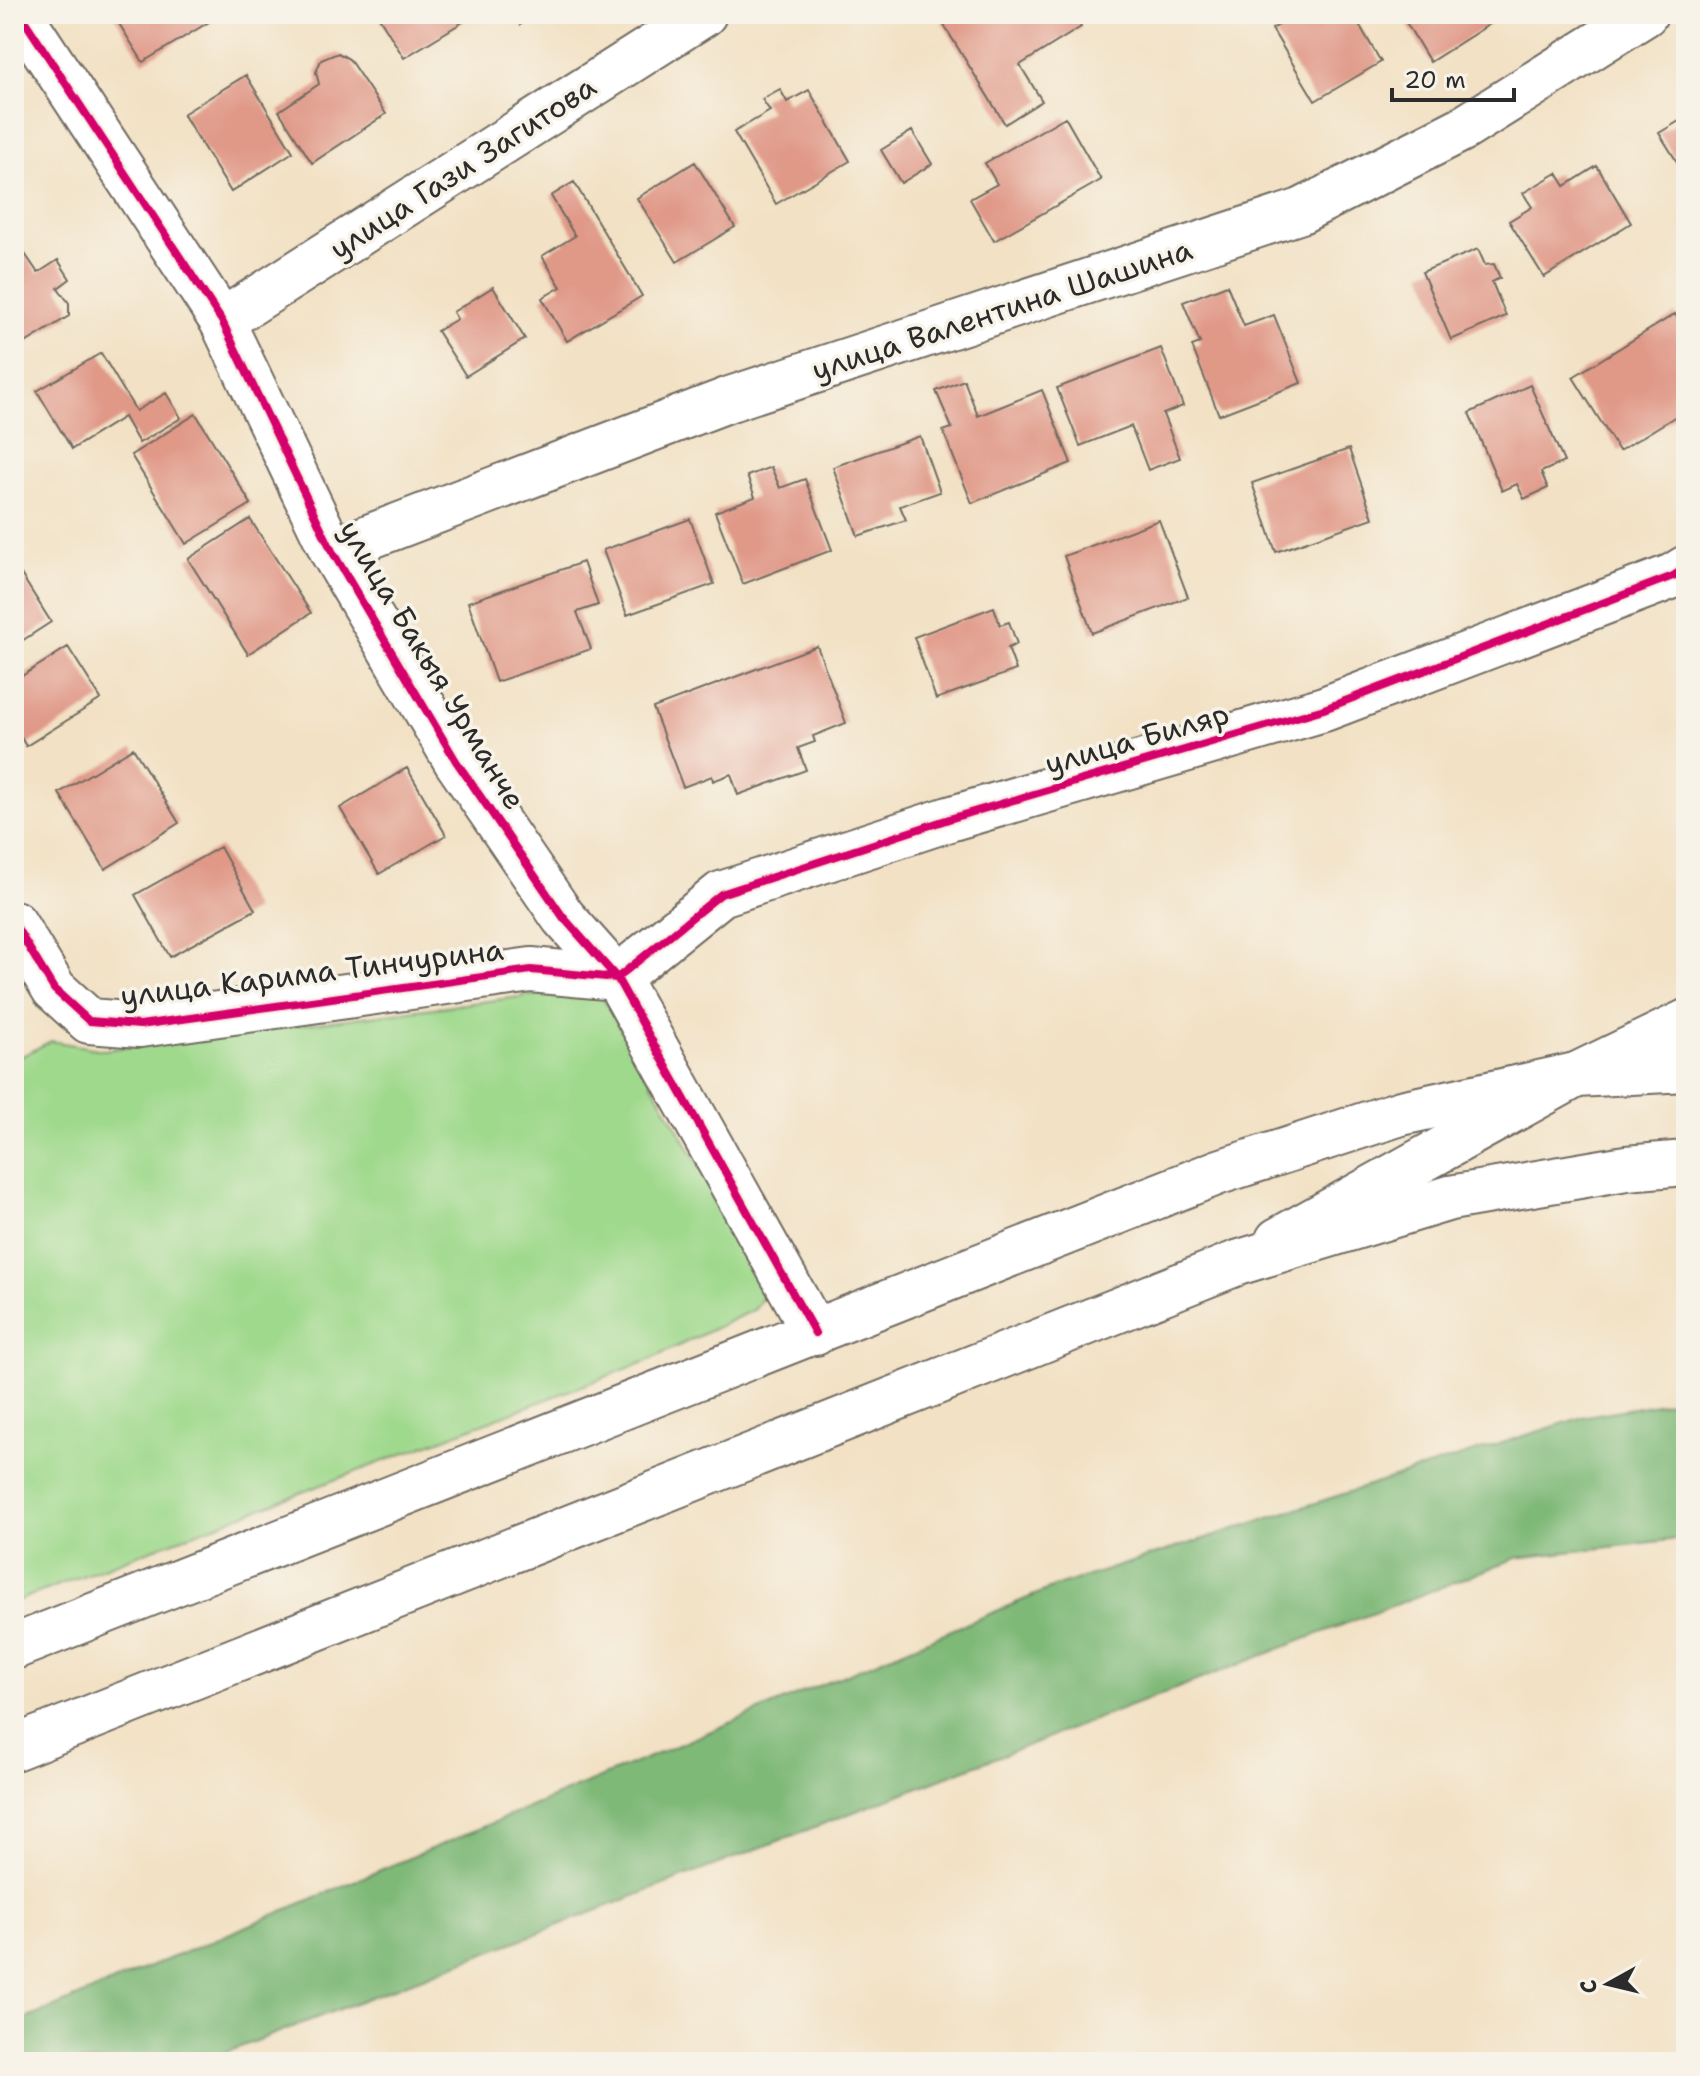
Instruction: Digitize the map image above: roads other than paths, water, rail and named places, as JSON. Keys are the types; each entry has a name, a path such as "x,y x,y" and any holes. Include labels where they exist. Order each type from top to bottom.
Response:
{"main road":[{"name":"улица Бакыя Урманче","path":"20,14 222,321 332,551 456,761 563,917 617,978 815,1333"},
{"name":"улица Гази Загитова","path":"222,321 704,14"},
{"name":"улица Валентина Шашина","path":"332,551 730,399 1301,211 1464,128 1645,14"},
{"name":"улица Биляр","path":"617,978 721,894 949,819 1324,709 1673,576 1686,568"},
{"name":"улица Карима Тинчурина","path":"14,923 54,989 89,1021 140,1025 531,970 617,978"},
{"path":"1237,1263 1576,1075 1686,1022"},
{"path":"14,1647 1219,1172 1401,1113 1576,1075 1686,1069"},
{"path":"14,1748 1237,1263 1450,1198 1626,1168 1686,1163"}]}
